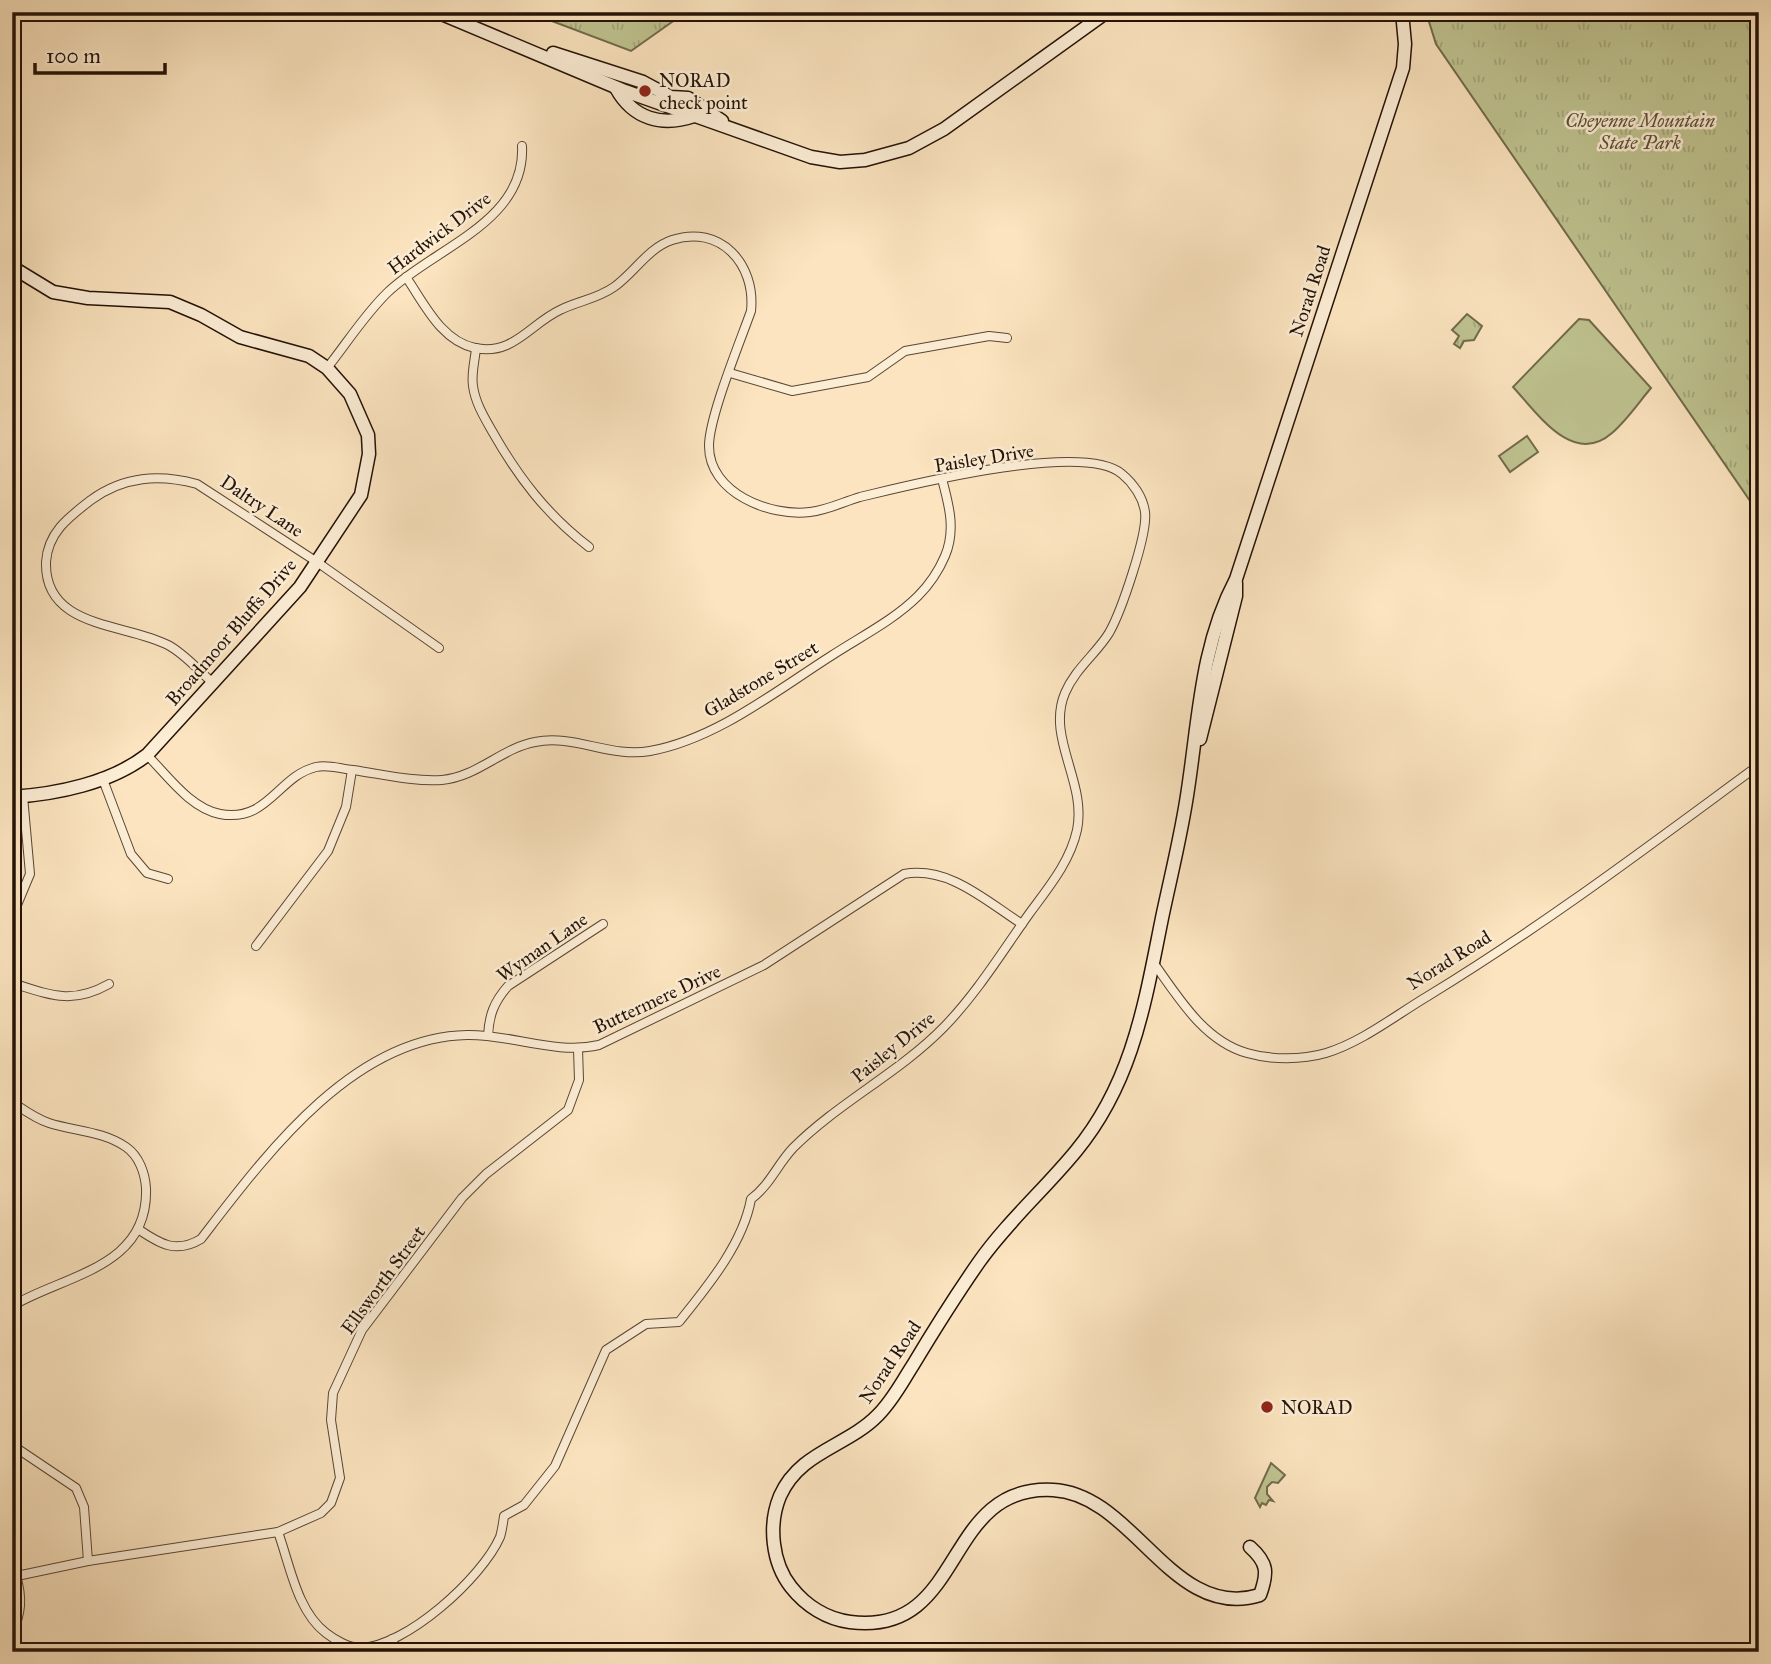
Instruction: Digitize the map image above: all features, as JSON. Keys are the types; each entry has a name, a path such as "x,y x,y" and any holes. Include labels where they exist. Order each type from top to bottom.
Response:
{"street":[{"path":"436,12 617,88 811,157 840,162 899,152 944,129 1107,12"},
{"name":"Norad Road","path":"1250,1546 1266,1565 1267,1573 1260,1595 1232,1600 1216,1597 1183,1578 1080,1494 1056,1490 1021,1493 1005,1499 982,1517 931,1595 885,1622 866,1623 843,1621 808,1604 787,1582 774,1545 777,1507 796,1471 808,1459 864,1427 887,1405 977,1265 1077,1150 1123,1078 1143,1018 1190,773 1236,596 1236,579 1403,68 1405,44 1402,12"},
{"path":"463,23 643,82 671,97 688,98 720,120 757,138"},
{"name":"Hardwick Drive","path":"327,368 386,294 504,205 523,163 522,146"},
{"name":"Paisley Drive","path":"392,1639 436,1612 462,1591 499,1538 504,1516 524,1505 555,1466 606,1349 646,1324 679,1322 747,1219 751,1199 765,1189 792,1150 943,1028 981,984 1066,862 1077,831 1080,804 1060,730 1058,712 1070,681 1108,635 1115,621 1144,531 1145,511 1131,483 1118,471 1102,463 1021,464 942,479 807,513 762,507 742,498 719,475 709,450 730,373 751,311 752,296 748,274 738,258 721,245 689,236 671,240 653,250 614,287 594,299 562,309 518,341 501,349 476,348"},
{"name":"Broadmoor Bluffs Drive","path":"12,267 53,292 72,297 170,302 201,315 240,337 291,349 327,368 350,394 368,435 369,454 361,495 300,587 147,755 133,766 103,777 62,790 18,796"},
{"path":"406,277 441,328 457,341 476,348 472,384 476,400 527,489 546,510 589,547"},
{"path":"730,373 792,391 868,377 905,351 989,336 1007,338"},
{"name":"Daltry Lane","path":"214,683 168,645 88,620 68,610 53,593 46,572 47,551 55,533 65,520 119,483 148,478 176,478 213,492 439,648"},
{"name":"Gladstone Street","path":"147,755 192,800 206,809 222,814 262,807 295,778 316,767 440,780 458,778 526,745 550,741 568,741 619,752 649,751 667,747 738,715 895,615 919,595 945,556 951,536 951,512 942,479"},
{"name":"Norad Road","path":"1153,962 1201,1025 1221,1041 1246,1053 1276,1058 1326,1053 1352,1042 1493,955 1583,895 1759,765"},
{"path":"256,946 328,851 346,807 352,770"},
{"path":"103,777 131,854 147,873 169,879"},
{"path":"12,917 30,874 18,796"},
{"name":"Buttermere Drive","path":"138,1229 169,1247 191,1245 201,1239 254,1170 298,1122 366,1068 412,1045 443,1037 488,1036 578,1049 619,1036 764,965 904,874 917,872 946,875 1022,924"},
{"name":"Wyman Lane","path":"488,1036 489,1016 496,999 508,986 603,924"},
{"path":"12,983 69,997 84,996 109,984"},
{"name":"Ellsworth Street","path":"14,1576 88,1561 278,1532 321,1513 337,1490 341,1478 331,1405 333,1393 362,1330 462,1198 486,1174 568,1110 579,1080 578,1049"},
{"path":"12,1102 47,1123 100,1135 127,1147 141,1165 146,1183 147,1206 138,1229 117,1254 95,1271 36,1292 12,1306"},
{"path":"12,1445 76,1488 83,1507 88,1561"},
{"path":"278,1532 310,1619 343,1644 360,1648 392,1639 397,1652"},
{"path":"12,1636 21,1613 22,1595 14,1576"}],"green space":[{"path":"528,12 686,12 631,51"},
{"name":"Cheyenne Mountain State Park","path":"1426,12 1759,12 1759,514 1436,44"},
{"path":"1467,314 1482,326 1474,340 1464,341 1460,348 1454,344 1459,336 1452,330"},
{"path":"1579,319 1589,320 1651,388 1612,433 1598,442 1584,444 1570,441 1557,433 1513,387"},
{"path":"1527,436 1538,452 1510,472 1499,456"},
{"path":"1271,1463 1285,1475 1278,1483 1272,1482 1267,1487 1267,1494 1273,1501 1269,1500 1266,1505 1262,1503 1260,1507 1255,1498"}],"place":[{"name":"NORAD check point","path":"645,91"},
{"name":"NORAD","path":"1267,1407"}]}
